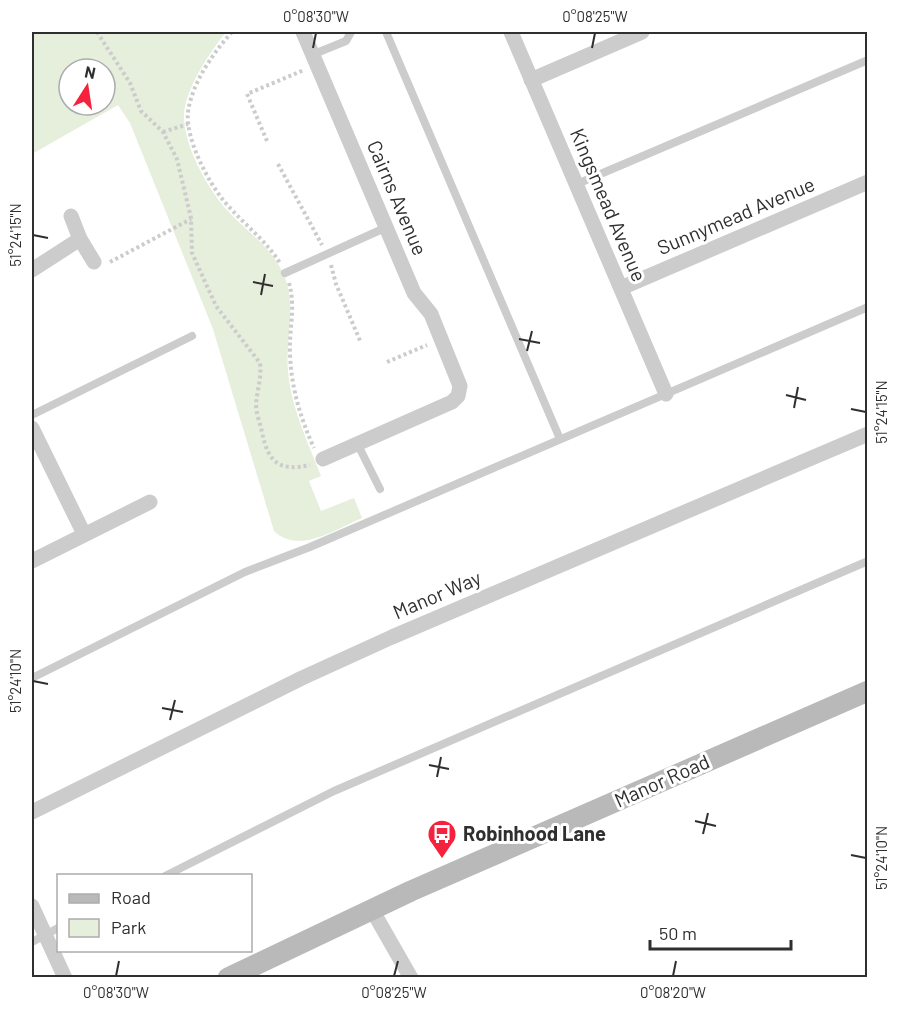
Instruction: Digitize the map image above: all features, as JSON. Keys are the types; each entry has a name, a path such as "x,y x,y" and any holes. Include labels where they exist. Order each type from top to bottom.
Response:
{"main road":[{"name":"Manor Road","path":"228,978 371,909 867,691"}],"street":[{"name":"Cairns Avenue","path":"303,32 414,293 431,314 458,377 458,396 452,402 357,443"},
{"name":"Kingsmead Avenue","path":"511,32 666,394"},
{"path":"531,80 642,32"},
{"name":"Sunnymead Avenue","path":"621,288 867,182"},
{"path":"71,216 80,239 101,262"},
{"path":"32,270 80,239"},
{"path":"32,428 84,534"},
{"name":"Manor Way","path":"32,812 292,682 382,641 867,434"},
{"path":"323,459 357,443"},
{"path":"32,561 150,502"},
{"path":"32,906 65,978"},
{"path":"371,909 411,978"}],"lane":[{"path":"316,59 346,41 351,32"},
{"path":"386,32 560,439"},
{"path":"577,184 867,60"},
{"path":"285,273 387,227"},
{"path":"32,678 244,572 310,547 867,307"},
{"path":"32,415 192,336"},
{"path":"357,443 380,489"},
{"path":"169,874 334,791 867,561"}],"path":[{"path":"97,32 130,83 141,111 163,132 177,159 191,218 192,253 216,306 260,363 261,372 256,407 268,453 274,461 297,468 323,459"},
{"path":"232,32 207,65 188,111 188,124 211,183 223,201 267,244 285,273 294,314 290,352 292,385 304,427 316,453 323,459"},
{"path":"267,141 247,94 316,59"},
{"path":"163,132 188,124"},
{"path":"278,164 326,254 361,344"},
{"path":"101,262 191,218"},
{"path":"387,362 442,339"}],"green space":[{"path":"32,32 226,32 206,61 188,95 184,117 188,141 198,166 218,199 233,217 268,250 286,281 290,304 287,360 290,385 301,425 321,476 309,481 321,511 354,498 362,518 318,538 306,540 295,541 284,538 274,531 213,329 130,123 117,106 117,57 57,57 57,117 97,117 32,154"}],"place":[{"name":"Robinhood Lane","path":"442,860"}]}
